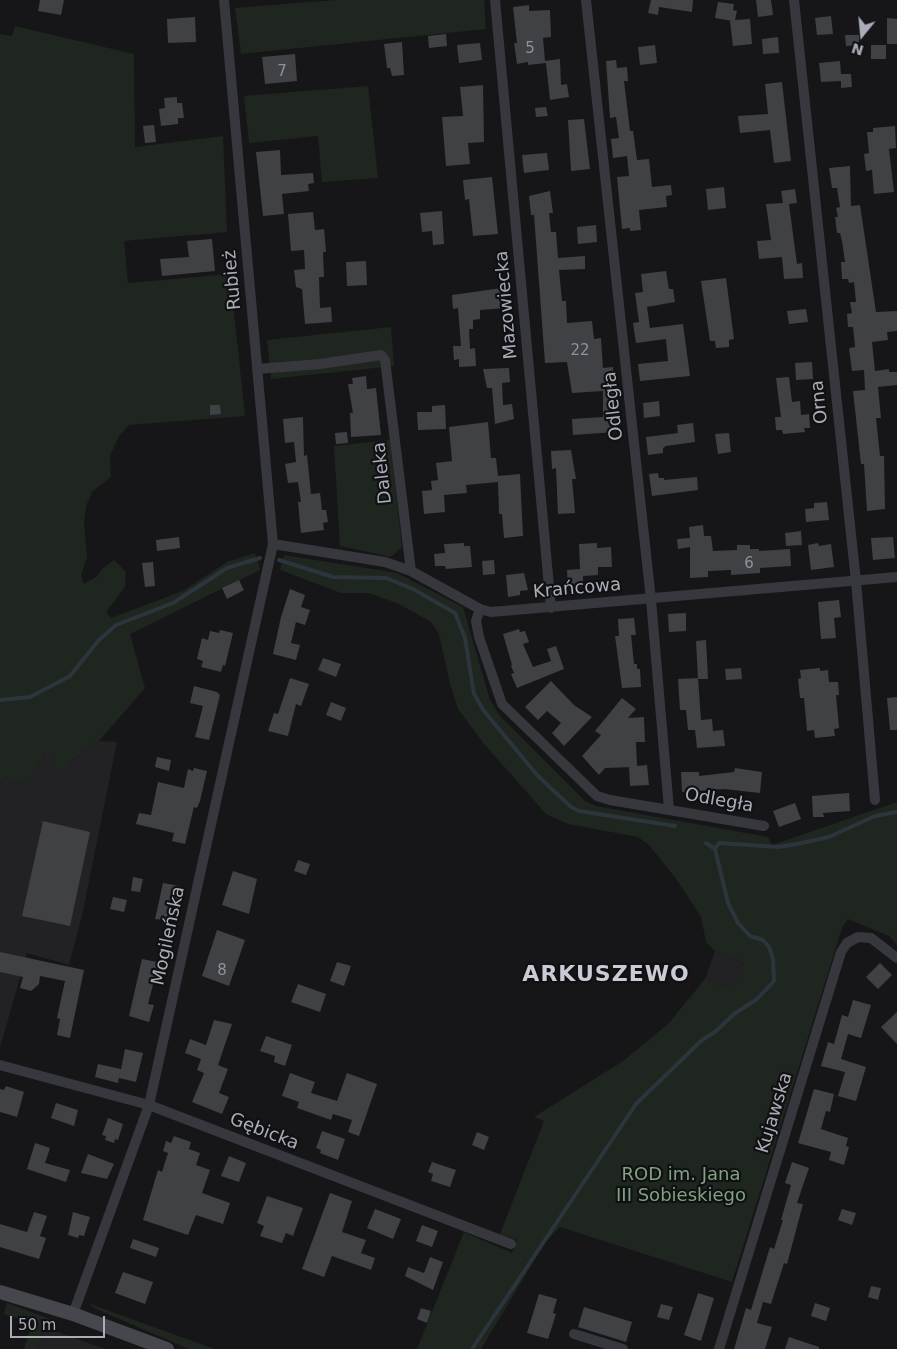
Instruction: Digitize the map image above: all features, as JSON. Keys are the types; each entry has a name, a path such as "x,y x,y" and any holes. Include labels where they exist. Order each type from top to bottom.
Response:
{"street":[{"name":"Rubież","path":"224,0 273,544 271,558"},
{"name":"Mazowiecka","path":"496,0 551,608"},
{"name":"Odległa","path":"586,0 651,600 669,809"},
{"name":"Orna","path":"794,0 856,580 875,800"},
{"name":"Daleka","path":"257,368 320,364 381,355 385,360 388,371 411,572"},
{"name":"Krańcowa","path":"273,544 385,562 411,572 480,609 492,612 651,600 897,577"},
{"name":"Mogileńska","path":"73,1314 149,1105 271,558"},
{"name":"Odległa","path":"480,609 476,621 479,637 502,704 597,796 764,826"},
{"name":"Kujawska","path":"719,1349 841,952 847,943 858,937 871,938 897,958"},
{"name":"Gębicka","path":"0,1065 149,1105 511,1244"},
{"path":"0,1292 73,1314 167,1349"},
{"path":"574,1334 623,1349"}],"shaded area":[{"path":"99,741 117,742 83,911 69,965 27,953 0,1048 0,784 5,777 19,784 32,777 46,752 68,763"},
{"path":"715,951 744,963 735,992 705,979"},
{"path":"44,1327 105,1349 37,1349"}],"green space":[{"path":"336,0 484,0 486,29 241,54 235,8"},
{"path":"15,26 134,54 135,147 223,136 227,232 124,241 128,283 230,274 245,416 129,425 119,436 110,456 111,477 92,492 86,506 84,522 87,557 81,575 84,584 96,577 102,569 114,560 126,572 125,587 106,612 111,618 183,591 227,562 255,553 260,570 130,634 145,688 99,741 68,763 62,771 53,766 52,757 46,752 32,777 25,783 19,784 5,777 0,784 0,34 12,36"},
{"path":"368,86 378,178 322,182 318,136 249,143 244,96"},
{"path":"391,327 394,366 271,379 267,340"},
{"path":"390,440 402,547 391,557 340,546 334,446"},
{"name":"ROD im. Jana III Sobieskiego","path":"284,555 397,573 463,607 490,700 500,716 585,801 596,806 768,837 772,845 897,802 897,945 889,936 848,919 842,928 732,1282 560,1227 546,1241 481,1349 417,1349 464,1232 512,1253 517,1240 500,1234 544,1121 534,1117 623,1061 668,1024 705,979 734,991 744,963 715,951 706,942 701,917 677,880 649,845 638,837 568,824 546,814 484,744 458,709 450,684 439,634 431,622 399,604 369,593 341,593 280,570"},
{"path":"7,1303 50,1319 49,1329 44,1327 37,1349 24,1349 32,1323 4,1314"},
{"path":"88,1303 215,1349 189,1349 96,1309"}],"building":[{"path":"40,0 64,0 61,15 38,11"},
{"path":"651,0 693,0 692,12 659,7 658,15 648,13"},
{"path":"756,0 771,0 773,15 758,17"},
{"path":"718,2 734,4 733,10 737,11 735,20 750,19 752,44 733,46 730,21 733,21 715,18"},
{"path":"529,5 529,11 550,10 551,37 543,38 545,61 560,59 561,85 567,84 569,97 550,100 546,63 528,65 528,62 517,64 514,43 517,43 513,7"},
{"path":"831,16 833,34 817,35 815,18"},
{"path":"195,17 196,42 168,43 167,19"},
{"path":"887,18 897,19 897,44 887,44"},
{"path":"446,34 447,46 429,48 428,36"},
{"path":"845,35 859,35 859,45 846,46"},
{"path":"778,37 779,53 763,54 762,39"},
{"path":"402,42 404,75 392,76 390,68 387,68 384,44"},
{"path":"480,43 482,60 459,63 457,45"},
{"path":"655,45 657,63 640,65 638,47"},
{"path":"871,45 886,45 886,59 871,59"},
{"path":"295,54 297,81 265,84 262,57"},
{"path":"616,60 617,68 627,67 628,81 624,81 630,131 633,131 637,160 649,159 652,187 671,185 672,195 666,196 667,207 639,210 641,230 630,231 630,228 622,229 617,177 629,176 627,156 613,158 611,139 619,138 616,117 610,118 606,61"},
{"path":"840,61 841,74 851,74 852,87 841,88 841,81 821,82 819,63"},
{"path":"782,82 791,161 774,163 770,130 740,133 738,116 768,114 765,84"},
{"path":"483,85 484,142 468,143 470,164 446,166 442,117 463,116 460,87"},
{"path":"177,97 177,103 182,103 184,118 178,118 178,124 161,126 159,109 165,108 164,98"},
{"path":"546,107 548,116 536,117 535,108"},
{"path":"584,119 590,169 571,171 568,120"},
{"path":"154,125 156,142 145,143 143,126"},
{"path":"895,126 896,148 889,149 894,192 874,194 872,170 866,171 864,154 869,153 867,132 873,132 873,128"},
{"path":"280,150 281,175 313,173 314,183 308,184 309,191 282,194 284,214 263,216 256,152"},
{"path":"547,153 549,170 524,173 522,155"},
{"path":"850,166 851,206 860,205 876,312 897,311 897,331 887,332 888,340 872,342 875,371 889,369 889,372 897,372 897,385 878,387 881,418 876,418 880,456 884,456 885,509 867,511 864,464 861,464 853,391 865,390 864,370 852,371 849,348 855,347 853,327 848,327 847,314 852,313 850,302 856,302 854,282 849,283 848,279 842,279 841,262 845,262 842,241 840,233 837,233 835,217 838,217 836,208 840,207 837,188 832,188 829,168"},
{"path":"492,177 498,234 473,236 469,199 465,200 463,180"},
{"path":"724,187 726,208 708,210 706,189"},
{"path":"795,189 797,203 789,204 797,264 802,263 803,278 784,279 782,257 759,259 757,241 771,240 766,204 783,203 781,191"},
{"path":"550,191 553,213 549,213 551,232 556,232 558,258 585,256 585,269 559,270 562,301 566,301 567,323 592,321 594,339 601,338 603,368 613,367 616,432 573,435 572,419 603,417 603,391 572,393 567,362 545,363 534,215 531,215 529,196"},
{"path":"442,211 444,244 433,245 432,231 422,232 420,213"},
{"path":"313,212 315,230 324,229 326,252 323,252 324,277 319,277 320,308 331,307 332,322 305,324 302,289 296,287 294,270 305,269 304,250 291,251 288,214"},
{"path":"596,225 597,242 578,244 577,227"},
{"path":"212,239 215,271 162,276 160,259 189,257 187,241"},
{"path":"366,261 367,285 347,286 346,262"},
{"path":"666,271 669,289 673,289 675,302 647,307 650,328 683,324 690,376 640,381 638,364 668,361 666,339 636,343 633,323 639,322 635,293 643,292 641,274"},
{"path":"726,278 734,339 729,340 729,347 716,348 715,341 710,341 701,281"},
{"path":"502,288 504,308 480,310 480,319 473,320 473,329 469,329 470,349 475,348 476,366 459,367 459,359 454,360 453,346 461,346 458,308 453,309 452,295"},
{"path":"806,309 808,322 789,324 787,311"},
{"path":"812,362 813,379 796,380 795,363"},
{"path":"509,368 510,382 502,383 503,405 512,404 514,419 495,424 492,388 487,388 483,369"},
{"path":"366,376 367,389 376,388 381,435 351,437 350,413 353,413 348,384 353,384 352,378"},
{"path":"789,377 792,402 800,401 801,415 809,414 810,428 804,428 805,432 783,434 782,430 776,430 775,417 781,417 776,378"},
{"path":"659,401 660,416 644,418 643,403"},
{"path":"210,405 220,405 221,414 210,415"},
{"path":"445,405 446,429 418,430 417,412 432,412 432,406"},
{"path":"303,417 304,456 307,455 311,494 320,493 322,510 326,510 328,522 323,523 324,530 301,533 298,502 301,502 298,482 288,483 285,464 296,462 294,442 285,443 283,419"},
{"path":"488,422 491,458 496,458 498,476 520,474 523,536 504,538 502,514 499,514 498,482 466,485 467,493 444,495 445,512 424,514 422,491 432,490 431,481 438,480 436,463 452,461 449,427"},
{"path":"693,423 695,442 666,446 663,448 663,453 648,455 646,437 678,433 677,425"},
{"path":"347,432 348,443 336,444 335,433"},
{"path":"729,433 731,452 718,454 715,434"},
{"path":"571,450 576,479 572,479 575,513 558,514 556,468 552,469 551,451"},
{"path":"658,473 659,478 664,478 664,480 697,477 698,490 652,496 649,474"},
{"path":"827,502 829,520 806,522 805,509 814,508 814,503"},
{"path":"703,525 704,536 711,536 713,551 737,550 737,545 750,545 750,549 759,549 759,551 790,549 791,566 760,568 760,573 731,575 731,570 708,571 708,577 690,578 690,547 678,549 677,539 690,538 689,527"},
{"path":"801,531 802,545 786,546 785,533"},
{"path":"179,537 180,548 157,551 156,540"},
{"path":"893,537 895,558 873,560 871,538"},
{"path":"464,543 464,546 470,546 472,567 446,569 445,566 435,566 434,554 445,553 444,544"},
{"path":"597,543 597,548 611,547 612,567 598,567 598,575 583,576 583,587 568,588 567,570 580,569 579,544"},
{"path":"818,543 819,546 831,544 834,567 811,570 808,545"},
{"path":"494,560 495,574 483,575 482,561"},
{"path":"153,562 155,586 145,587 142,563"},
{"path":"524,573 528,590 520,591 520,595 508,597 506,575"},
{"path":"239,580 244,590 227,599 222,588"},
{"path":"290,589 305,595 301,607 310,610 305,625 296,622 291,643 300,645 296,660 273,654 281,617"},
{"path":"839,600 841,617 834,618 836,638 821,639 818,602"},
{"path":"686,613 686,631 669,632 668,614"},
{"path":"634,618 636,635 631,635 634,664 637,664 637,669 640,669 641,687 622,688 615,636 619,636 618,619"},
{"path":"519,629 520,632 525,631 529,642 523,644 533,667 551,661 547,649 556,646 564,669 517,688 511,674 514,673 503,634"},
{"path":"220,630 233,633 225,666 223,665 221,672 201,667 203,661 197,659 202,638 208,640 210,631 219,633"},
{"path":"706,640 708,679 698,679 696,641"},
{"path":"323,658 341,664 336,677 318,670"},
{"path":"741,668 742,679 726,680 725,669"},
{"path":"820,668 820,671 828,670 829,682 838,682 839,695 836,695 839,728 834,729 835,736 815,738 814,730 807,731 804,698 800,698 798,679 801,678 800,670"},
{"path":"290,678 309,684 301,706 296,704 288,736 268,731 274,713 278,714"},
{"path":"698,678 701,720 712,719 713,731 723,730 725,746 697,748 695,730 688,730 686,710 680,710 678,679"},
{"path":"551,681 574,705 592,717 564,746 552,733 561,723 547,711 538,720 525,707"},
{"path":"194,686 217,692 220,695 209,740 195,737 203,706 190,703"},
{"path":"897,697 897,730 890,730 887,698"},
{"path":"622,698 636,709 628,718 644,717 645,742 636,742 637,766 647,765 649,785 630,786 629,767 605,768 599,775 582,756 601,735 595,731"},
{"path":"331,702 346,708 341,721 326,715"},
{"path":"157,757 171,760 169,771 155,767"},
{"path":"194,768 207,771 200,801 197,808 194,807 185,844 172,841 174,833 136,824 139,813 151,815 158,782 184,788 188,769 193,771"},
{"path":"735,768 762,772 760,793 724,789 682,792 681,772 699,772 699,776 734,772"},
{"path":"849,793 850,811 823,813 824,817 813,817 812,796"},
{"path":"795,803 801,819 779,827 773,811"},
{"path":"43,821 90,832 70,926 22,916"},
{"path":"298,860 310,864 306,875 294,871"},
{"path":"233,871 257,879 249,914 222,905"},
{"path":"133,877 143,879 140,892 131,891"},
{"path":"163,883 180,886 173,921 155,919"},
{"path":"113,897 127,900 124,912 110,909"},
{"path":"217,930 245,940 229,986 202,976"},
{"path":"0,952 84,970 70,1038 57,1035 60,1019 57,1018 65,981 40,976 39,984 31,991 20,988 23,977 0,972"},
{"path":"142,959 162,963 160,978 155,977 148,1004 154,1005 149,1022 129,1016"},
{"path":"337,962 351,966 344,986 330,981"},
{"path":"880,963 892,975 878,989 866,977"},
{"path":"298,984 326,994 320,1012 291,1002"},
{"path":"853,1000 871,1005 861,1038 848,1034 841,1059 866,1067 856,1101 838,1096 845,1072 821,1066 828,1042 834,1044 842,1015 848,1017"},
{"path":"897,1012 897,1044 881,1027"},
{"path":"214,1020 232,1024 218,1065 228,1069 219,1093 229,1097 222,1114 192,1102 204,1073 197,1070 201,1059 185,1053 190,1039 206,1045"},
{"path":"266,1036 292,1045 285,1066 274,1062 275,1056 260,1051"},
{"path":"125,1049 143,1053 136,1082 119,1078 120,1071 118,1083 95,1077 98,1064 121,1069"},
{"path":"290,1073 315,1082 311,1093 337,1101 347,1073 377,1084 359,1136 348,1132 352,1120 333,1114 331,1120 297,1108 299,1102 282,1096"},
{"path":"6,1086 24,1092 17,1117 0,1112 0,1089 4,1090"},
{"path":"814,1089 834,1094 830,1112 826,1111 821,1129 848,1138 846,1146 849,1147 844,1165 829,1160 831,1152 798,1143"},
{"path":"56,1103 78,1110 74,1126 51,1118"},
{"path":"108,1118 123,1124 118,1140 115,1139 114,1143 105,1140 106,1136 102,1135"},
{"path":"322,1131 345,1139 338,1160 320,1153 321,1150 316,1148"},
{"path":"477,1132 489,1137 484,1150 472,1145"},
{"path":"174,1136 191,1142 189,1149 200,1153 196,1165 210,1170 202,1193 230,1203 223,1224 196,1215 188,1235 143,1220 158,1170 162,1172 168,1153 163,1151 166,1141 171,1143"},
{"path":"35,1143 50,1148 45,1163 70,1170 66,1182 27,1169"},
{"path":"88,1154 114,1164 107,1179 81,1173"},
{"path":"229,1156 246,1163 239,1182 221,1176"},
{"path":"432,1162 456,1170 450,1187 431,1181 433,1174 428,1172"},
{"path":"792,1162 809,1168 797,1203 803,1204 787,1264 784,1263 771,1304 763,1302 757,1323 772,1327 765,1349 734,1349 746,1308 751,1310 770,1247 774,1249 783,1220 781,1220 791,1185 785,1183"},
{"path":"330,1193 352,1201 342,1232 366,1240 361,1253 375,1258 371,1270 332,1256 324,1277 302,1269"},
{"path":"267,1196 303,1208 293,1236 286,1233 282,1243 260,1236 264,1226 257,1223"},
{"path":"375,1209 401,1219 393,1239 367,1228"},
{"path":"842,1209 856,1213 852,1225 838,1220"},
{"path":"34,1212 47,1216 40,1236 46,1238 39,1259 0,1247 0,1224 27,1232"},
{"path":"73,1212 90,1217 84,1236 79,1235 78,1238 68,1235"},
{"path":"422,1225 438,1231 432,1247 416,1241"},
{"path":"133,1239 159,1248 156,1257 130,1248"},
{"path":"430,1257 443,1262 433,1290 405,1276 408,1267 424,1273"},
{"path":"123,1272 153,1282 145,1304 115,1293"},
{"path":"871,1286 881,1288 878,1300 868,1297"},
{"path":"698,1293 714,1298 701,1341 684,1335"},
{"path":"539,1294 557,1299 553,1313 556,1314 548,1339 527,1333"},
{"path":"815,1303 830,1308 826,1321 811,1316"},
{"path":"661,1304 673,1307 669,1320 657,1317"},
{"path":"584,1307 632,1322 626,1342 578,1327"},
{"path":"421,1308 431,1311 427,1323 417,1319"},
{"path":"789,1337 819,1347 819,1349 785,1349"}],"waterway":[{"path":"0,700 30,697 70,676 98,641 116,625 173,603 227,568 260,558"},
{"path":"279,560 333,577 386,578 413,589 455,613 465,638 474,694 484,711 537,775 571,807 579,811 675,826"},
{"path":"715,849 719,843 778,847 797,844 829,837 875,816 897,812"},
{"path":"472,1349 636,1104 702,1040 715,1032 734,1014 757,999 774,981 773,959 769,947 763,940 750,936 738,923 728,903 715,849 706,843"}],"district":[{"name":"ARKUSZEWO","path":"606,975"}]}
